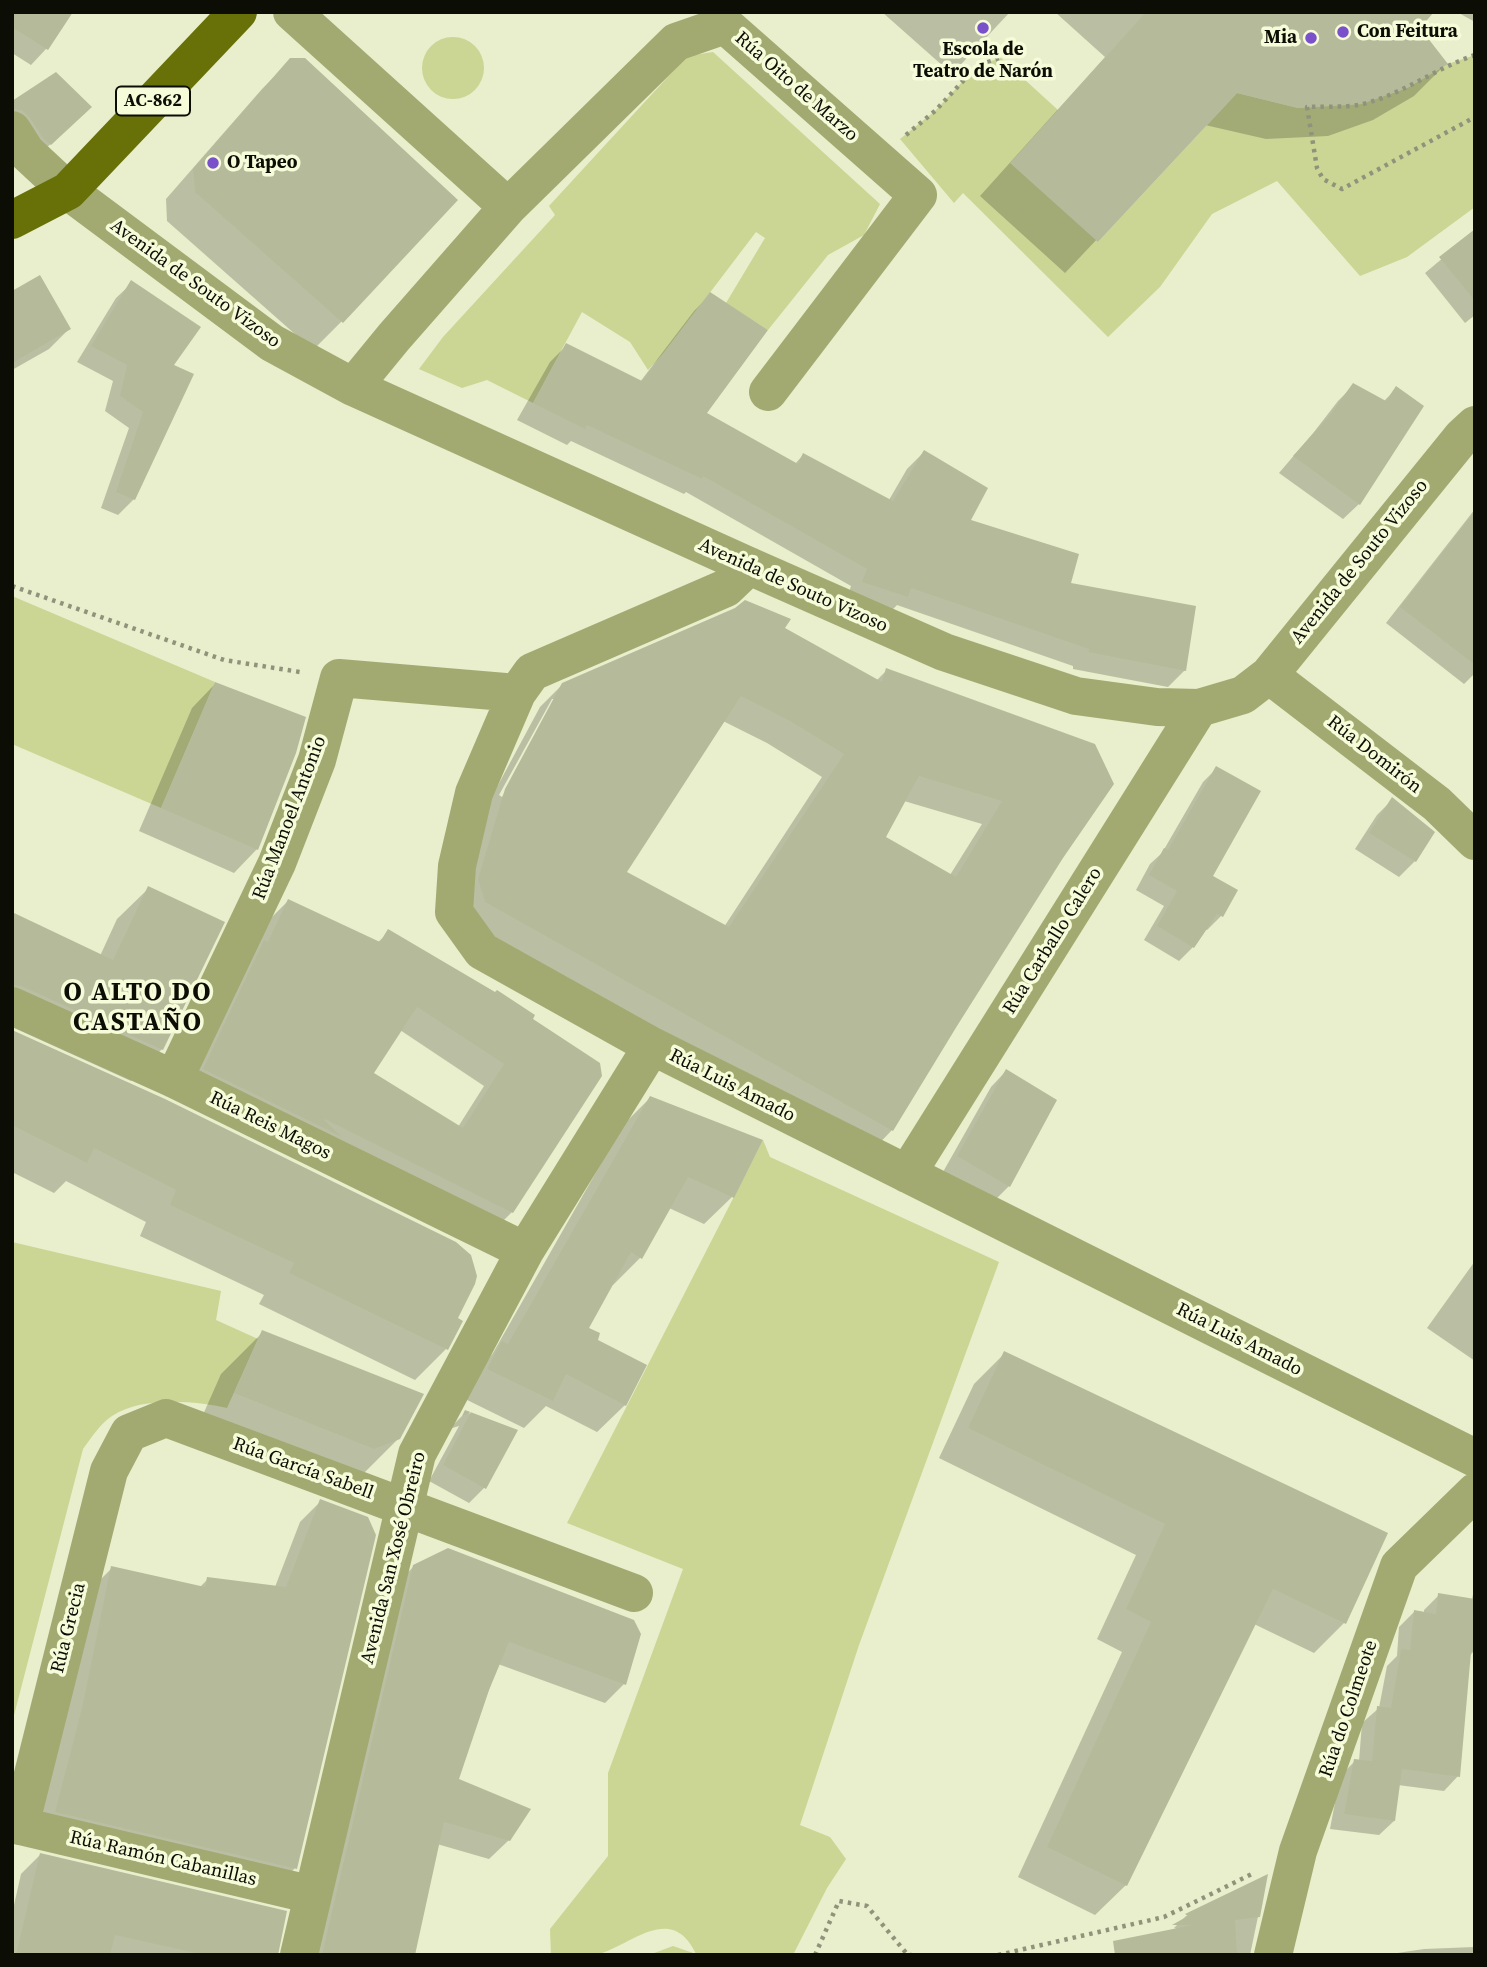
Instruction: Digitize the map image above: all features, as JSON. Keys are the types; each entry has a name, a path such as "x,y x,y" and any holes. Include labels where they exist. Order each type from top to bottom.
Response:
{"main road":[{"name":"AC-862","path":"12,220 68,191 238,12"}],"street":[{"path":"292,12 508,207"},
{"name":"Rúa Oito de Marzo","path":"353,387 508,207 676,42 725,25 918,194 768,392"},
{"name":"Avenida de Souto Vizoso","path":"12,131 26,152 68,191 272,343 353,387 944,652 1076,696 1157,707 1199,708 1244,695 1269,675 1462,437 1475,425"},
{"name":"Rúa Luis Amado","path":"748,566 726,588 532,672 517,693 474,793 457,866 454,912 482,951 652,1046 1475,1458"},
{"name":"Rúa Domirón","path":"1269,675 1437,804 1475,841"},
{"path":"339,678 517,693"},
{"name":"Rúa Manoel Antonio","path":"174,1079 277,863 317,760 339,678"},
{"name":"Rúa Carballo Calero","path":"907,1174 1199,708"},
{"name":"Rúa Reis Magos","path":"12,1006 174,1079 525,1251"},
{"name":"Avenida San Xosé Obreiro","path":"299,1955 417,1454 525,1251 652,1046"},
{"name":"Rúa García Sabell","path":"129,1433 166,1418 634,1593"},
{"name":"Rúa Grecia","path":"16,1825 109,1471 129,1433"},
{"name":"Rúa do Colmeote","path":"1273,1955 1298,1851 1399,1566 1475,1492"},
{"name":"Rúa Ramón Cabanillas","path":"16,1825 313,1895"}],"path":[{"path":"1475,55 1448,64 1407,88 1361,104 1307,107 1317,168 1323,179 1342,189 1475,117"},
{"path":"877,159 935,111 978,65 1001,58"},
{"path":"12,586 224,660 339,678"},
{"path":"998,1955 1164,1917 1298,1851"},
{"path":"815,1955 839,1901 867,1906 911,1955"}],"green space":[{"path":"447,37 459,37 475,46 482,56 482,80 475,90 459,99 447,99 436,94 427,85 422,74 422,62 427,51 436,42"},
{"path":"713,52 880,204 864,235 828,255 768,330 726,303 765,238 756,232 664,353 648,370 630,342 582,312 533,403 487,380 462,388 419,369 443,337 555,215 549,206 687,56"},
{"path":"1475,55 1475,207 1407,257 1360,276 1277,181 1212,214 1160,287 1108,337 963,193 954,203 900,139 935,111 978,65 1001,58 1058,110 1098,242 1237,93 1298,108 1361,104 1407,88 1448,64"},
{"path":"12,596 215,682 161,808 12,744"},
{"path":"763,1140 770,1157 999,1262 859,1645 800,1825 830,1837 846,1859 827,1888 793,1955 649,1955 673,1946 696,1954 686,1939 676,1931 664,1929 639,1936 600,1954 551,1955 550,1929 608,1856 608,1773 683,1569 567,1523"},
{"path":"12,1242 221,1291 216,1320 258,1339 227,1408 184,1402 138,1405 108,1419 83,1449 12,1723"}],"building":[{"path":"12,12 73,12 48,50 12,27"},
{"path":"1146,12 1434,12 1420,28 1448,64 1407,88 1361,104 1298,108 1237,93 1098,242 1010,163"},
{"path":"290,58 305,58 458,200 343,323 195,192 193,169"},
{"path":"56,72 92,107 51,145 23,111 12,108 12,101"},
{"path":"1475,229 1475,301 1439,257"},
{"path":"40,275 71,329 12,363 12,291"},
{"path":"131,280 201,327 174,365 194,374 135,500 116,492 143,412 120,396 127,365 91,346"},
{"path":"710,292 768,330 707,413 798,464 803,453 893,501 924,450 988,488 971,520 1079,554 1071,583 1196,606 1186,671 1088,652 1089,649 911,588 908,597 862,582 867,569 703,476 702,479 587,425 585,429 533,403 566,343 642,381"},
{"path":"1353,383 1386,401 1396,386 1424,406 1360,505 1293,456 1330,415"},
{"path":"1475,511 1475,665 1400,607"},
{"path":"745,600 791,619 785,628 882,682 886,668 1095,744 1114,784 1063,858 893,1131 485,902 478,879 505,789 562,683 735,608","holes":["741,696 790,721 844,754 729,927 627,872","919,776 1002,801 956,877 886,837"]},
{"path":"215,682 306,717 296,753 258,850 161,808"},
{"path":"1216,766 1261,791 1213,876 1238,890 1223,917 1217,914 1194,948 1157,926 1177,891 1149,875 1164,848 1168,850"},
{"path":"1392,797 1435,832 1416,862 1369,833"},
{"path":"148,886 225,922 163,1050 21,986 12,985 12,912 113,960"},
{"path":"288,899 380,942 388,929 495,992 497,990 535,1015 533,1019 600,1063 602,1076 513,1213 325,1119 342,1137 203,1069 264,940 268,942","holes":["417,1007 504,1064 463,1128 374,1073"]},
{"path":"12,1030 165,1099 456,1242 471,1255 477,1276 458,1318 463,1321 448,1350 289,1273 294,1263 170,1205 176,1190 94,1148 87,1163 12,1125"},
{"path":"1006,1069 1057,1100 1010,1187 957,1156"},
{"path":"650,1096 763,1140 734,1198 688,1177 642,1259 631,1252 589,1328 600,1333 598,1340 647,1365 626,1406 566,1374 553,1401 487,1369 502,1341 508,1344"},
{"path":"262,1330 424,1394 400,1439 374,1449 234,1393"},
{"path":"1004,1351 1388,1533 1346,1624 1273,1589 1127,1886 1047,1847 1151,1622 1126,1609 1165,1524 968,1428"},
{"path":"471,1412 518,1430 486,1489 443,1465"},
{"path":"320,1499 368,1517 376,1535 297,1869 55,1812 82,1708 111,1566 205,1587 207,1577 286,1587"},
{"path":"448,1548 634,1620 641,1634 626,1685 509,1642 489,1690 459,1779 531,1809 510,1841 444,1822 415,1955 322,1955 413,1565"},
{"path":"1438,1593 1475,1599 1475,1653 1471,1652 1460,1777 1402,1769 1395,1821 1344,1814 1354,1759 1372,1761 1377,1706 1391,1708 1401,1649 1410,1650 1414,1610 1436,1614"},
{"path":"40,1853 287,1911 278,1955 205,1955 115,1935 110,1955 16,1955"},
{"path":"1268,1874 1260,1917 1235,1920 1237,1955 1115,1955 1113,1941 1193,1925 1172,1925 1188,1916 1185,1914"}],"place":[{"name":"Escola de Teatro de Narón","path":"983,28"},
{"name":"Con Feitura","path":"1343,32"},
{"name":"Mia","path":"1311,38"},
{"name":"O Tapeo","path":"213,163"}],"district":[{"name":"O ALTO DO CASTAÑO","path":"138,1008"}]}
